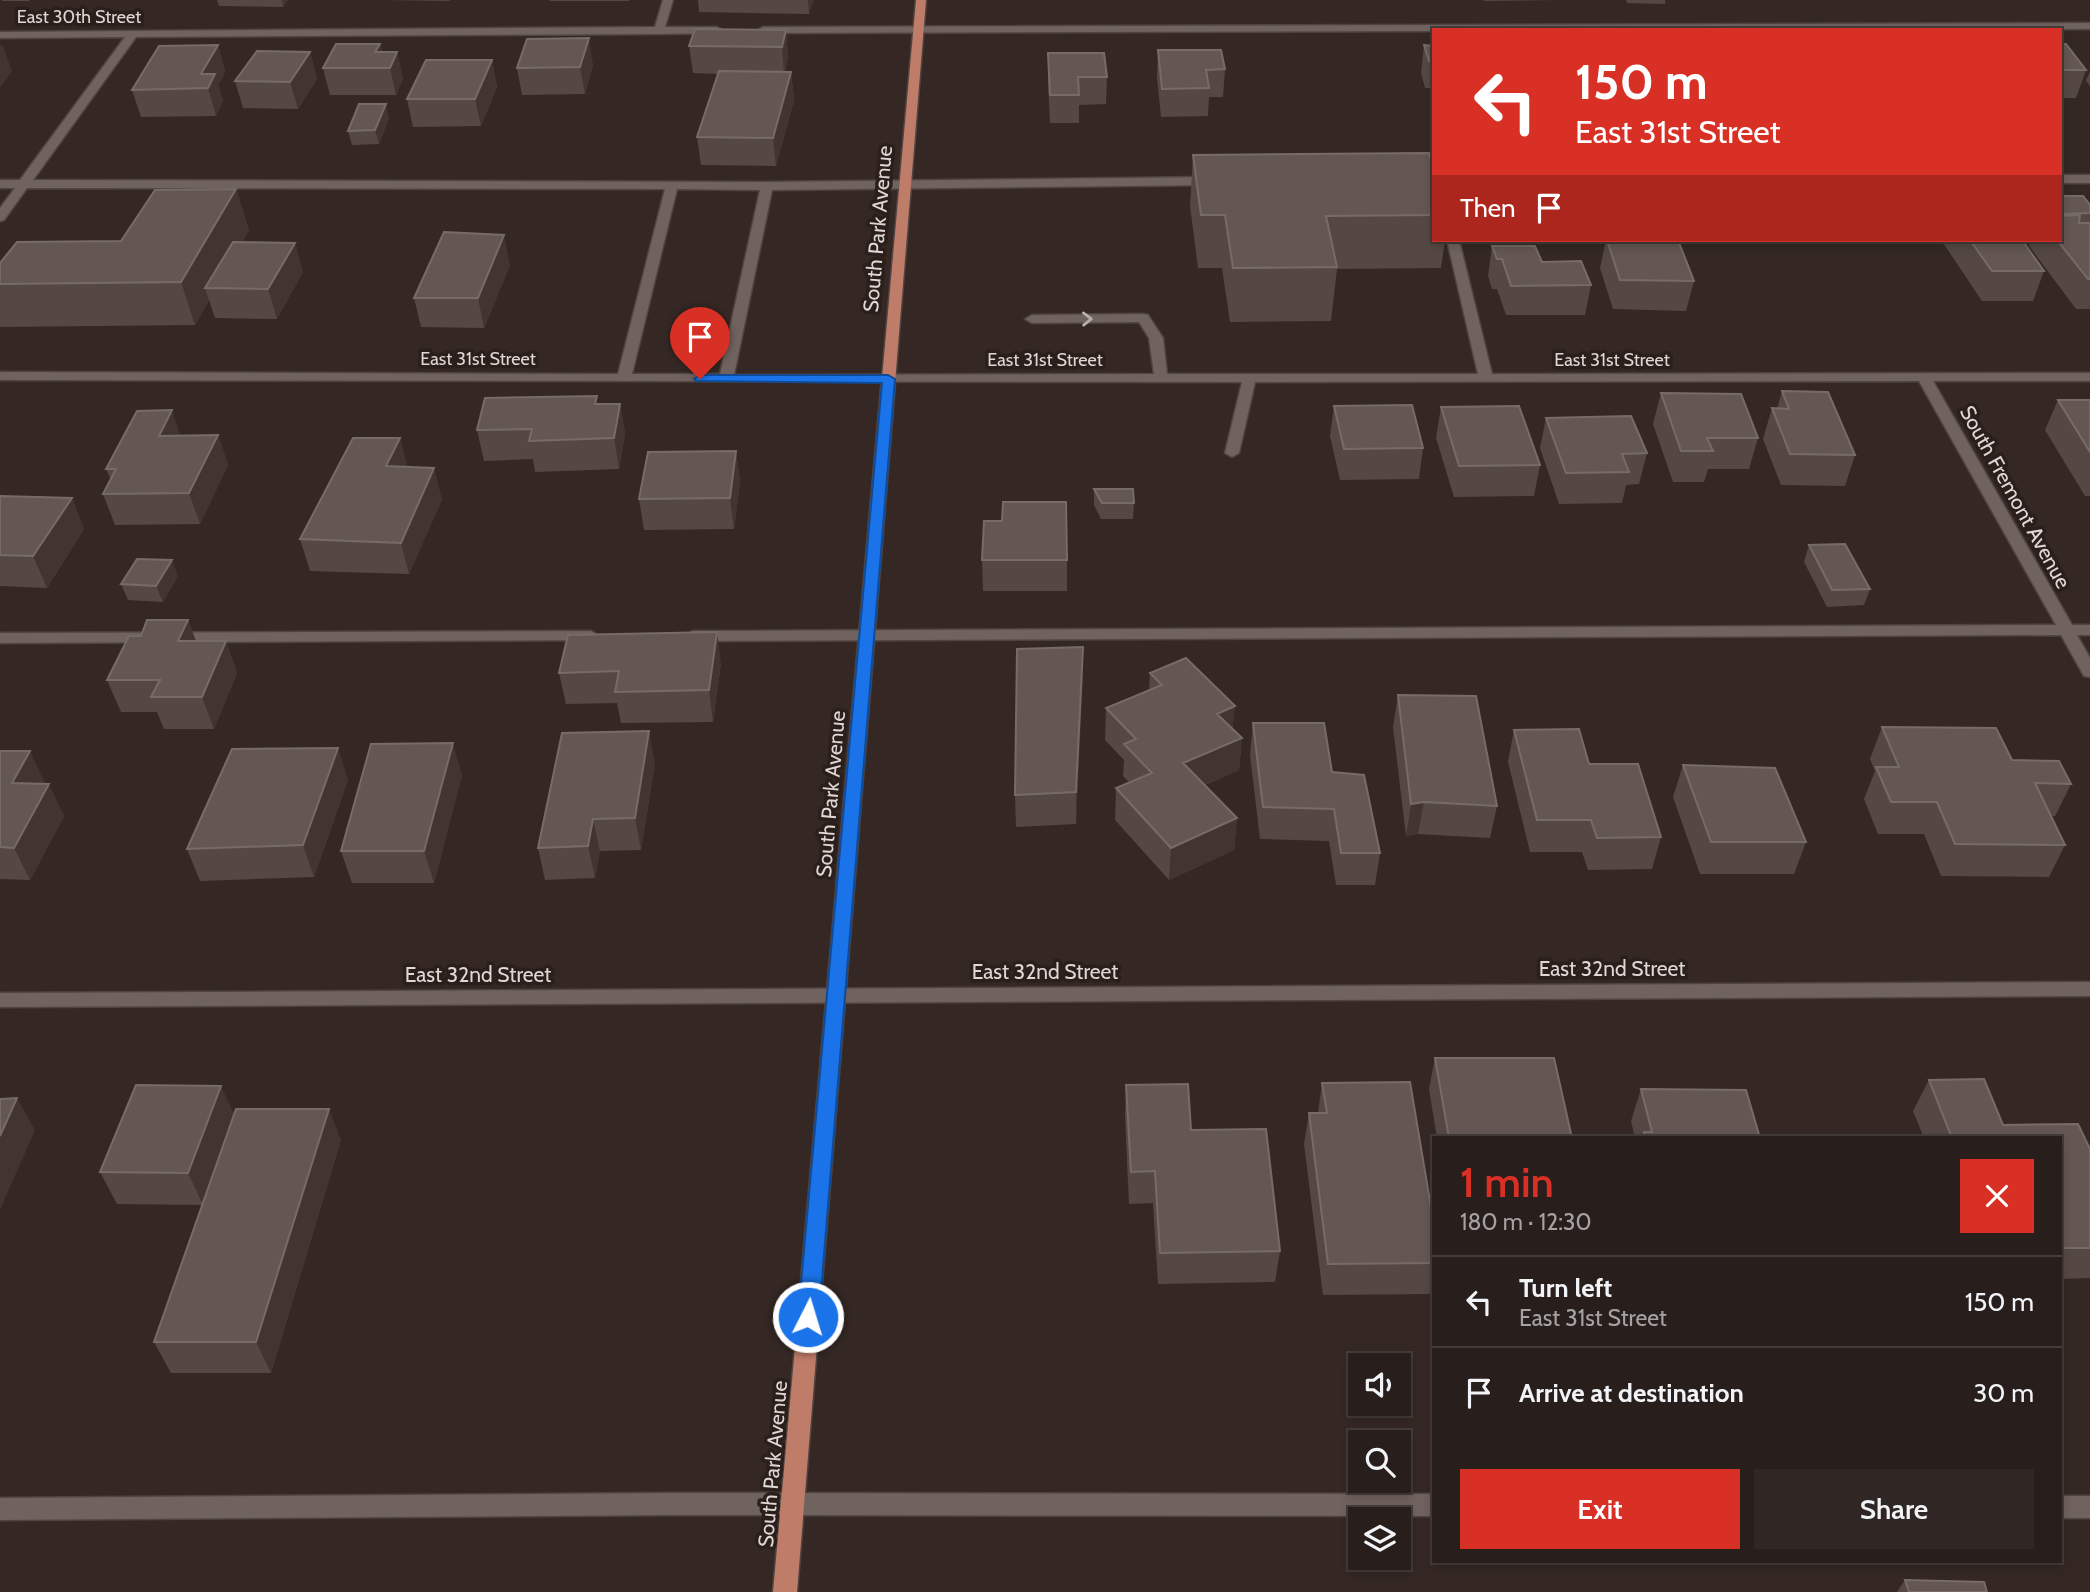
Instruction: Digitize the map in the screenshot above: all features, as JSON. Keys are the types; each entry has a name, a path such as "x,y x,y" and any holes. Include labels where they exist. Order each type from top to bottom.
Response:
{"main road":[{"name":"South Park Avenue","path":"785,1592 921,0"}],"street":[{"path":"659,31 668,0"},
{"path":"755,30 2090,26"},
{"name":"East 30th Street","path":"0,35 727,30"},
{"path":"0,217 133,34"},
{"path":"2062,179 2090,179"},
{"path":"0,184 767,186 1228,181"},
{"path":"624,378 672,186"},
{"path":"726,379 767,186"},
{"path":"1453,242 1486,379"},
{"path":"1032,319 1143,318 1156,338 1161,379"},
{"name":"East 31st Street","path":"0,376 726,379 2090,377"},
{"path":"1232,453 1249,379"},
{"name":"South Fremont Avenue","path":"1925,379 2090,672"},
{"path":"679,636 2090,630"},
{"path":"0,638 610,636"},
{"name":"East 32nd Street","path":"0,1000 2090,989"},
{"path":"0,1509 792,1504 1432,1505"},
{"path":"2062,1507 2090,1507"}],"building":[{"path":"695,29 786,30 782,47 689,46"},
{"path":"589,38 580,67 517,68 527,39"},
{"path":"336,44 380,44 375,52 397,52 390,68 323,68"},
{"path":"2062,44 2066,44 2086,70 2062,70"},
{"path":"218,45 201,74 215,74 208,88 132,90 159,46"},
{"path":"1424,45 1432,46 1432,61 1429,61"},
{"path":"1158,50 1221,50 1225,69 1206,70 1209,88 1162,89"},
{"path":"257,51 310,52 290,82 235,81"},
{"path":"1048,53 1104,53 1107,77 1078,77 1079,95 1050,95"},
{"path":"426,60 492,60 475,99 407,99"},
{"path":"719,71 791,72 773,138 697,137"},
{"path":"359,104 386,104 375,130 348,131"},
{"path":"1429,153 1432,164 1432,215 1326,216 1337,267 1233,268 1225,215 1201,215 1193,155"},
{"path":"236,189 181,282 0,284 0,263 17,242 121,241 155,190"},
{"path":"2062,196 2083,196 2090,205 2090,213 2062,214"},
{"path":"2080,215 2079,223 2090,223 2090,279 2059,242 2062,242 2062,216"},
{"path":"444,232 504,235 478,298 414,298"},
{"path":"233,242 295,243 268,289 205,288"},
{"path":"1608,242 1679,242 1694,281 1620,280"},
{"path":"1971,242 2023,242 2044,271 1992,271"},
{"path":"1492,246 1535,246 1542,262 1581,261 1591,285 1511,286 1502,259 1497,259"},
{"path":"1782,391 1828,392 1855,455 1790,454 1772,408 1789,409"},
{"path":"1661,393 1741,394 1758,438 1707,438 1713,451 1681,451"},
{"path":"597,396 595,404 620,404 614,438 529,441 532,429 477,430 485,398"},
{"path":"2058,400 2090,400 2090,452"},
{"path":"1412,405 1423,448 1344,449 1334,406"},
{"path":"1519,406 1540,465 1459,466 1441,407"},
{"path":"172,410 159,436 218,435 189,493 103,494 116,469 106,469 137,411"},
{"path":"1631,416 1647,453 1622,454 1629,472 1566,473 1546,418"},
{"path":"353,438 400,438 386,466 434,468 401,543 300,539"},
{"path":"736,451 730,498 639,499 648,452"},
{"path":"1094,489 1133,489 1134,503 1102,503"},
{"path":"0,496 72,498 33,556 0,555"},
{"path":"1003,502 1066,502 1067,560 982,560 984,521 1002,521"},
{"path":"1845,544 1870,589 1832,590 1809,545"},
{"path":"137,559 172,560 156,586 121,584"},
{"path":"147,620 188,620 178,641 226,641 202,697 151,697 160,680 107,680 129,636 141,636"},
{"path":"717,632 709,690 615,692 619,671 559,673 568,635"},
{"path":"1083,647 1076,792 1015,795 1017,649"},
{"path":"1186,658 1235,706 1217,714 1242,738 1183,763 1237,818 1171,848 1116,788 1152,773 1124,744 1136,739 1106,708 1162,685 1150,673"},
{"path":"1398,695 1476,696 1497,806 1424,802 1411,804"},
{"path":"1253,723 1324,723 1332,772 1364,775 1380,853 1341,853 1334,809 1263,807"},
{"path":"1882,727 1996,728 2012,760 2059,761 2071,784 2035,783 2065,845 1955,844 1937,802 1891,802 1876,767 1899,767"},
{"path":"1579,729 1589,764 1638,764 1661,837 1597,838 1591,820 1537,820 1514,730"},
{"path":"649,731 635,818 593,819 588,846 538,848 562,733"},
{"path":"453,743 424,851 341,851 371,744"},
{"path":"338,748 303,845 187,849 232,749"},
{"path":"0,751 30,751 12,783 49,784 14,848 0,847"},
{"path":"1683,765 1775,768 1806,842 1711,842"},
{"path":"1435,1058 1554,1058 1572,1136 1449,1136"},
{"path":"1984,1079 2003,1125 2078,1124 2090,1149 2090,1248 2062,1248 2062,1136 1951,1136 1929,1080"},
{"path":"1410,1082 1432,1213 1432,1263 1328,1264 1309,1113 1327,1113 1322,1083"},
{"path":"1188,1084 1191,1130 1266,1129 1280,1251 1160,1253 1155,1171 1131,1172 1126,1085"},
{"path":"136,1085 221,1086 188,1173 100,1172"},
{"path":"1641,1089 1746,1090 1759,1136 1645,1136 1644,1132 1652,1132"},
{"path":"17,1098 0,1136 0,1099"},
{"path":"236,1109 329,1109 256,1342 154,1342"},
{"path":"1905,1580 1984,1582 1987,1592 1909,1592"}],"route":[{"path":"700,379 888,379 808,1317"}]}
